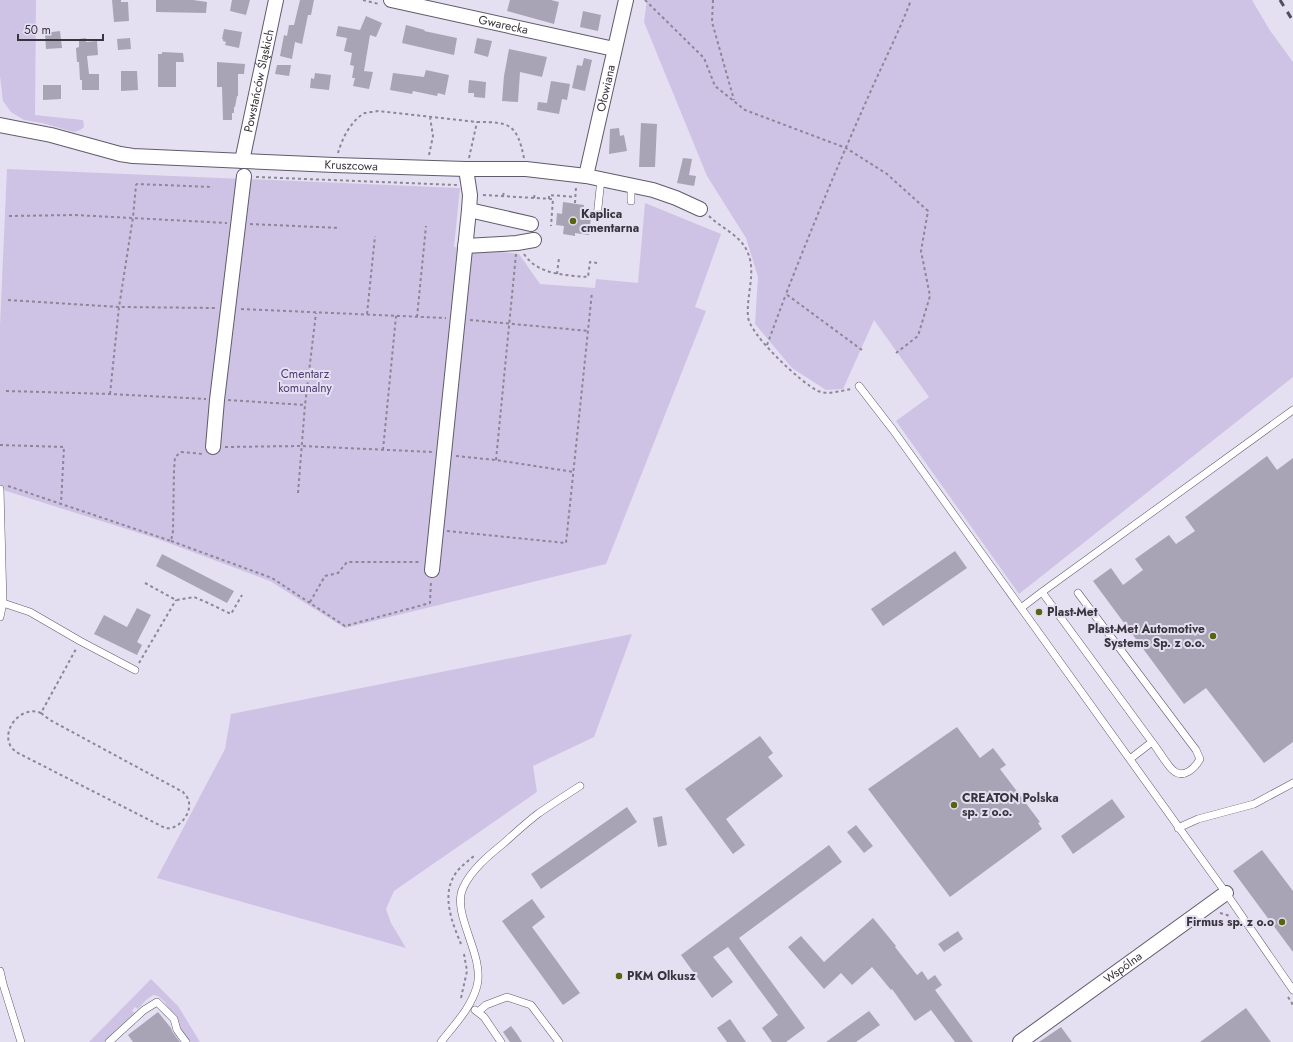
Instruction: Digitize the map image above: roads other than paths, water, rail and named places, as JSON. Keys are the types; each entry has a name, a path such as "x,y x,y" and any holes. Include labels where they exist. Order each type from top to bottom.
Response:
{"street":[{"name":"Powstańców Śląskich","path":"242,161 276,0"},
{"name":"Gwarecka","path":"391,0 452,6 614,49"},
{"name":"Ołowiana","path":"586,176 626,0"},
{"name":"Kruszcowa","path":"0,125 51,135 120,154 151,157 426,168 526,169 586,176 653,190 700,208"},
{"path":"432,566 469,210 470,195 466,169"},
{"path":"213,447 217,400 244,176"},
{"path":"469,210 531,224"},
{"path":"465,246 517,243 534,240"},
{"name":"Wspólna","path":"1020,1042 1226,893"}],"lane":[{"path":"597,217 600,179"},
{"path":"631,186 631,201"},
{"path":"859,386 893,430 1130,759 1293,990"},
{"path":"1020,608 1293,410"},
{"path":"0,489 0,541 3,603 0,617"},
{"path":"1042,592 1174,771 1182,774 1188,772 1196,766 1200,759 1196,750 1078,594"},
{"path":"3,603 30,612 80,641 135,670"},
{"path":"1130,759 1152,742"},
{"path":"1178,828 1198,819 1254,804 1293,782"},
{"path":"441,1042 469,1006 477,984 477,964 463,917 460,900 463,888 487,857 538,813 580,786"},
{"path":"0,971 21,1042"},
{"path":"478,1012 486,1006 507,997 531,1005 559,1042"},
{"path":"109,1042 144,1010 157,1002 174,1019 177,1030 186,1042"},
{"path":"469,1006 484,1017 501,1042"}],"railway":[{"path":"1280,0 1293,21"}],"place":[{"name":"Kaplica cmentarna","path":"573,221"},
{"name":"Plast-Met","path":"1039,612"},
{"name":"Plast-Met Automotive Systems Sp. z o.o.","path":"1213,636"},
{"name":"CREATON Polska sp. z o.o.","path":"954,805"},
{"name":"Firmus sp. z o.o","path":"1282,922"},
{"name":"PKM Olkusz","path":"619,976"}],"park label":[{"name":"Cmentarz komunalny","path":"305,381"}]}
